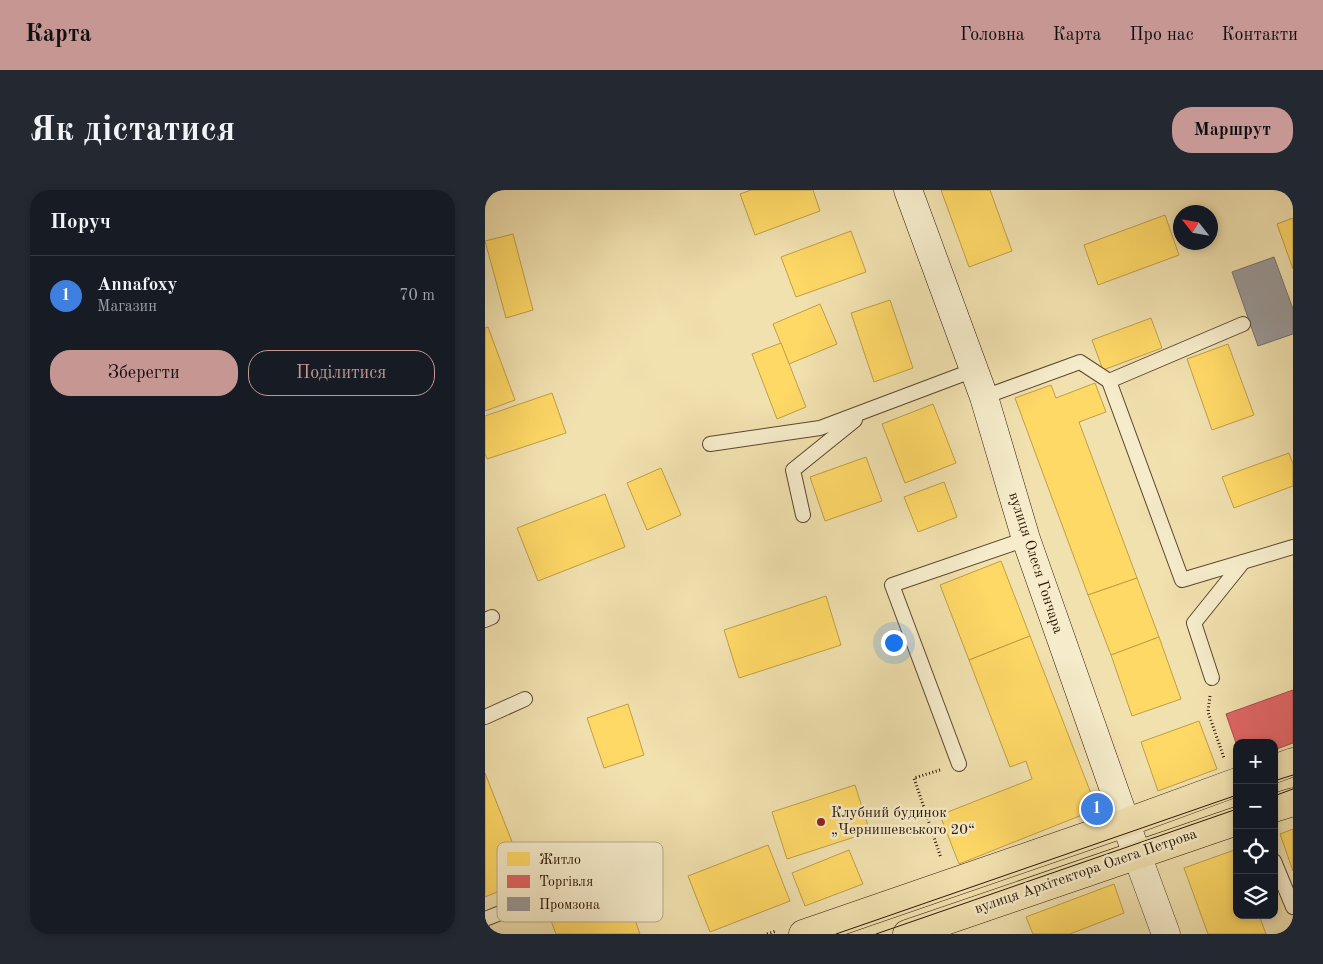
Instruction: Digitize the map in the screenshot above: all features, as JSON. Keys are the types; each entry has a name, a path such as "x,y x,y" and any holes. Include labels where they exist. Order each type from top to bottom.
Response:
{"main road":[{"name":"вулиця Олеся Гончара","path":"908,190 984,397 1025,539 1166,934"},
{"path":"1278,768 1293,762"},
{"path":"803,934 1233,784"},
{"path":"1278,807 1293,802"},
{"name":"вулиця Архітектора Олега Петрова","path":"907,934 952,927 1137,855 1233,822"}],"lane":[{"path":"1109,381 1243,324"},
{"path":"984,397 1080,362 1109,381 1182,580 1293,547"},
{"path":"711,444 820,428 974,370"},
{"path":"803,515 793,470 865,411"},
{"path":"959,764 892,585 1025,539"},
{"path":"1212,678 1194,623 1243,562"},
{"path":"485,717 525,699"},
{"path":"1278,871 1293,908"},
{"path":"485,919 497,914"}],"path":[{"path":"1212,678 1208,712 1233,778"},
{"path":"949,883 914,778 959,764"}],"building: Житло":[{"path":"751,190 813,190 820,211 755,235 740,194"},
{"path":"941,190 990,190 1012,251 969,267"},
{"path":"1165,215 1173,238 1173,250 1177,250 1179,255 1098,285 1084,245"},
{"path":"1293,218 1293,269 1277,224"},
{"path":"851,231 866,272 796,297 781,257"},
{"path":"513,234 533,310 506,318 485,241"},
{"path":"890,300 913,368 874,382 851,313"},
{"path":"820,304 837,344 789,364 773,324"},
{"path":"1151,318 1162,348 1103,370 1092,340"},
{"path":"488,327 515,400 485,411 485,328"},
{"path":"781,343 806,407 777,419 752,354"},
{"path":"1228,344 1254,415 1212,430 1187,359"},
{"path":"1095,383 1106,412 1079,422 1137,578 1088,595 1015,398 1051,385 1056,398"},
{"path":"552,393 566,433 487,459 485,454 485,416"},
{"path":"933,404 956,463 905,483 882,424"},
{"path":"1289,453 1293,464 1293,486 1234,508 1222,477"},
{"path":"866,457 882,501 825,521 810,477"},
{"path":"661,468 681,515 647,530 627,483"},
{"path":"944,482 957,517 918,532 904,497"},
{"path":"605,494 625,547 538,581 517,528"},
{"path":"1001,561 1030,636 969,660 940,585"},
{"path":"1137,578 1159,637 1111,655 1088,595"},
{"path":"826,596 841,645 739,678 724,630"},
{"path":"1030,636 1097,809 959,864 940,815 1032,779 1026,761 1010,767 969,660"},
{"path":"1159,637 1181,699 1132,716 1111,655"},
{"path":"628,704 644,755 604,768 587,718"},
{"path":"1199,721 1217,769 1158,791 1141,742"},
{"path":"485,773 512,842 497,842 497,892 485,897"},
{"name":"Клубний будинок „Чернишевського 20“","path":"855,785 870,832 787,859 772,812"},
{"path":"1293,829 1293,871 1280,834"},
{"path":"768,845 790,901 710,932 688,876"},
{"path":"849,850 863,884 805,906 792,873"},
{"path":"1233,850 1233,919 1260,919 1266,934 1208,934 1184,868"},
{"path":"1114,884 1124,913 1070,934 1033,934 1026,917"},
{"path":"552,922 636,922 640,934 556,934"}],"building: Торгівля":[{"path":"1293,690 1293,743 1278,749 1278,739 1235,739 1226,714"}],"building: Промзона":[{"path":"1274,257 1293,309 1293,334 1258,346 1232,272"}],"tram line":[{"path":"1278,780 1293,775"},
{"path":"1278,795 1293,789"},
{"path":"836,934 1233,796"},
{"path":"876,934 1233,810"}],"place":[{"name":"Annafoxy","path":"1097,809"},
{"name":"Клубний будинок „Чернишевського 20“","path":"821,822"}]}
